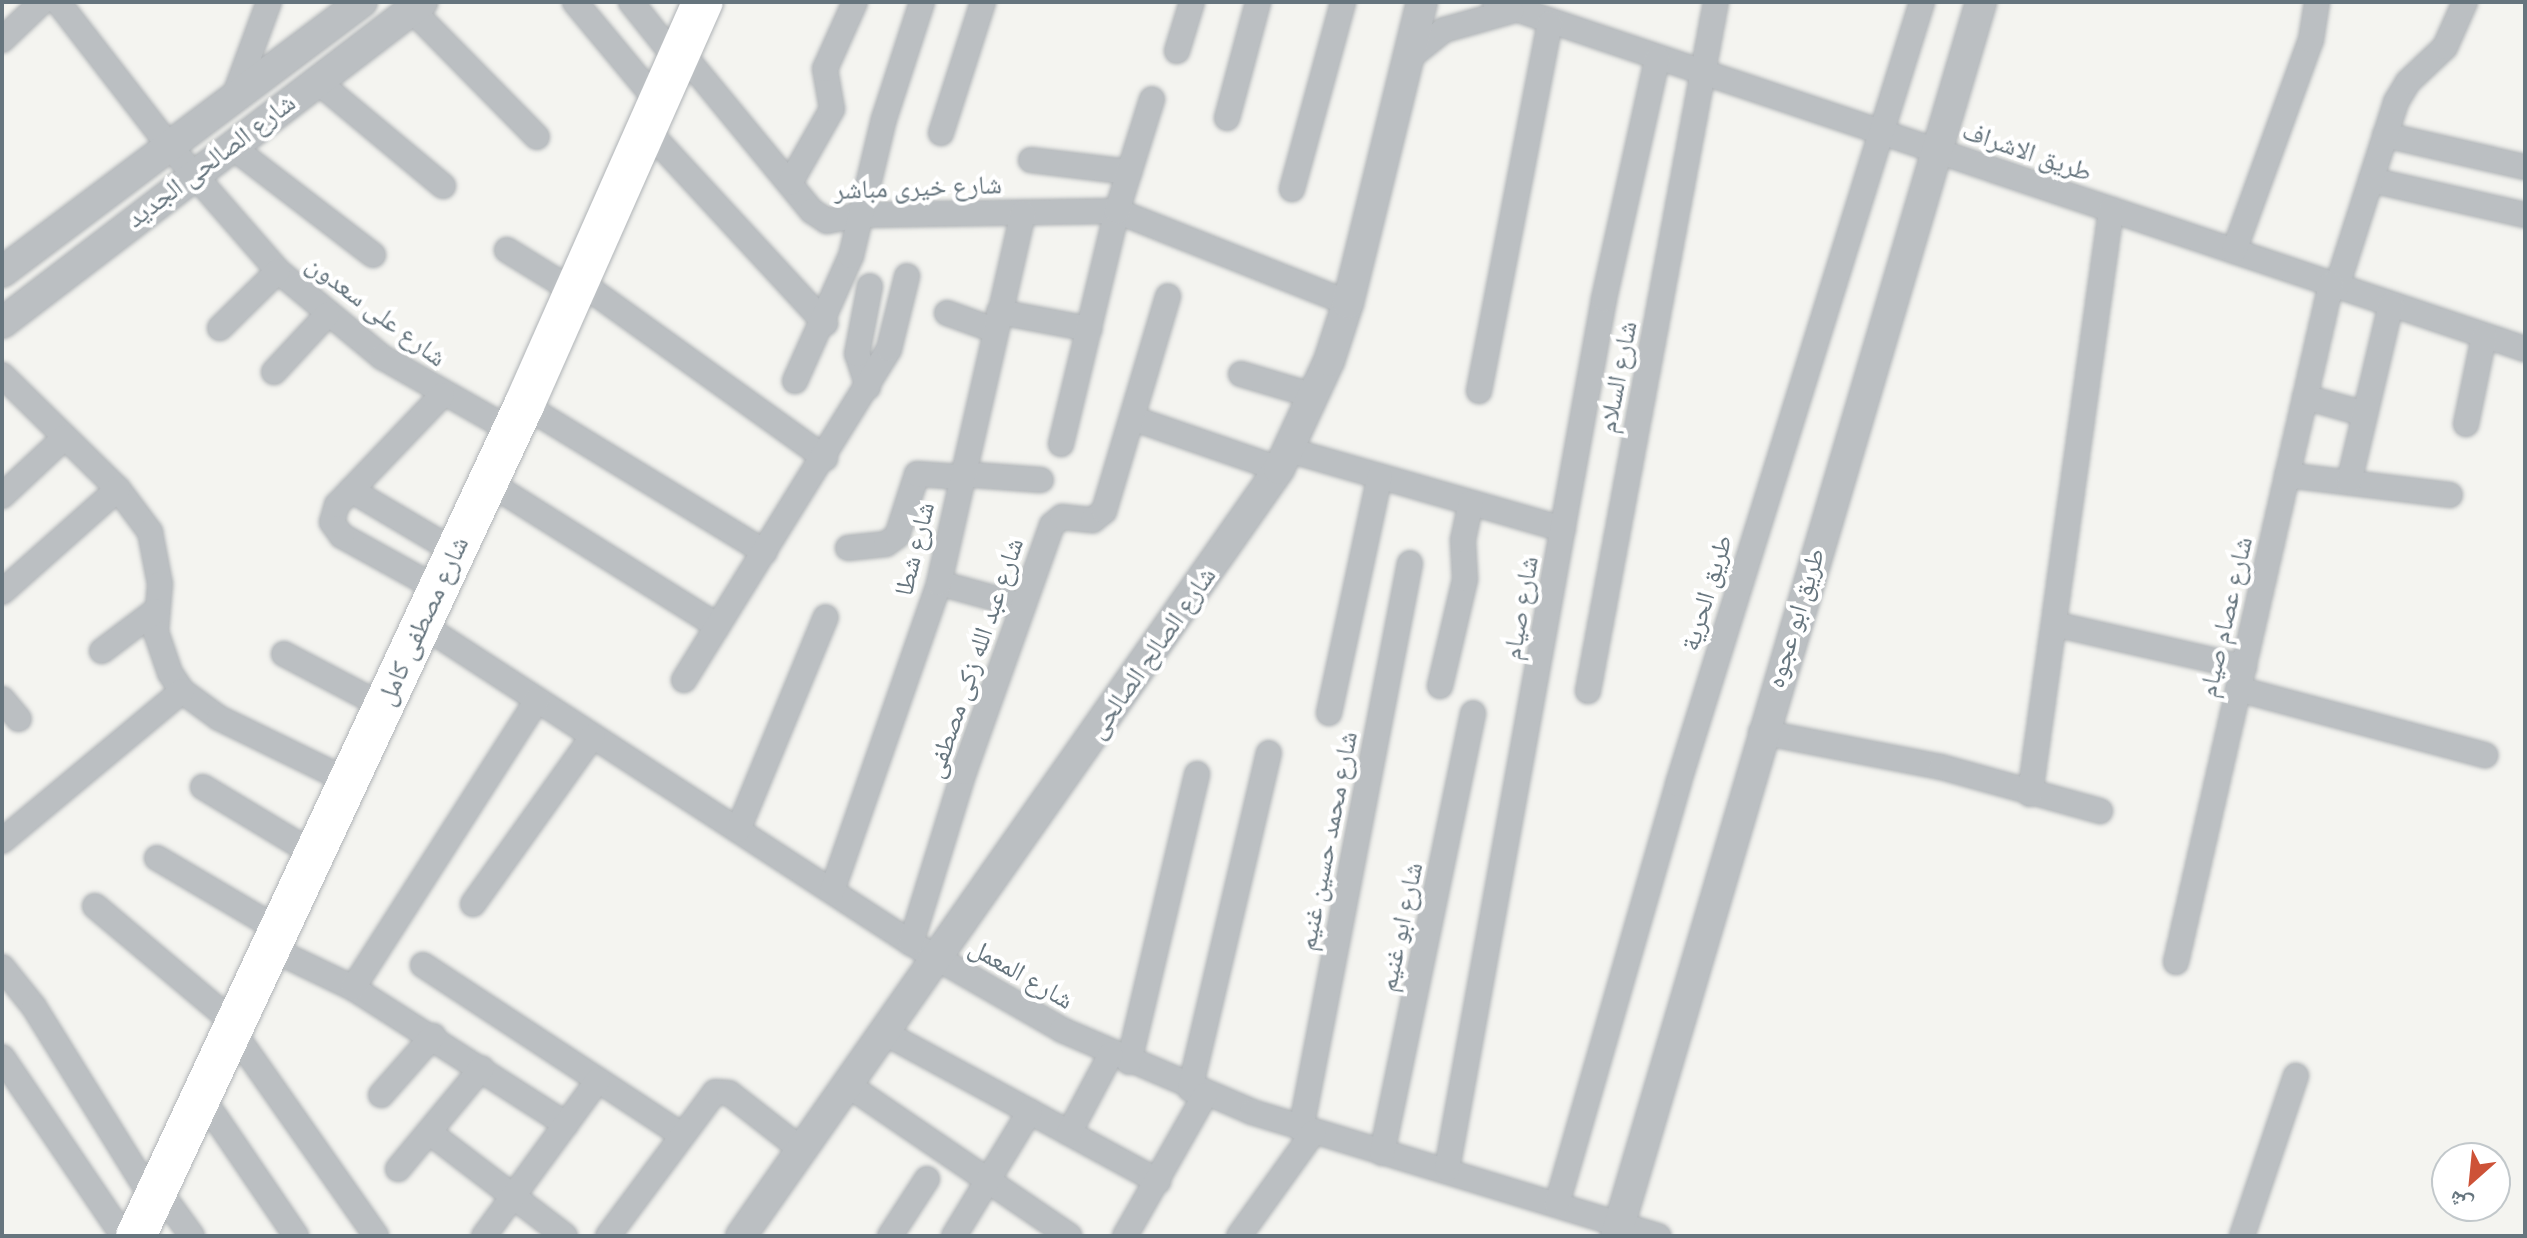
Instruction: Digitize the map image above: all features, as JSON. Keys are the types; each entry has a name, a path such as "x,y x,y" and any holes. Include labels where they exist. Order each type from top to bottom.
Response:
{"main road":[{"name":"شارع مصطفى كامل","path":"136,1236 518,418 703,2"}],"street":[{"path":"2,40 42,2"},
{"name":"شارع على سعدون","path":"58,2 193,174 278,271 327,315 442,395 518,418 765,552"},
{"path":"234,97 269,2"},
{"name":"شارع الصالحى الجديد","path":"2,272 362,2"},
{"path":"575,2 653,116 825,323"},
{"name":"شارع خيرى مباشر","path":"631,2 818,217 836,221 861,215 1117,211"},
{"path":"790,183 832,109 825,69 855,2"},
{"path":"795,381 825,323 861,215 884,119 922,2"},
{"path":"941,133 983,2"},
{"path":"1177,51 1192,2"},
{"path":"1227,118 1258,2"},
{"path":"1292,189 1343,2"},
{"name":"شارع الصالح الصالحى","path":"741,1236 1284,460 1315,396 1348,303 1422,2"},
{"name":"شارع السلام","path":"1588,691 1716,2"},
{"name":"طريق الحرية","path":"1557,1204 1678,784 1879,131 1922,2"},
{"name":"طريق ابو عجوه","path":"1618,1230 1761,732 1981,2"},
{"path":"2234,251 2311,40 2317,2"},
{"name":"شارع عصام صيام","path":"2176,962 2305,397 2334,285 2401,91 2445,47 2465,2"},
{"path":"417,6 537,137"},
{"name":"شارع الصالحى الجديد","path":"2,323 193,174 417,6"},
{"name":"طريق الاشراف","path":"1409,58 1444,30 1503,7 2525,349"},
{"path":"1479,391 1550,24"},
{"name":"شارع صيام","path":"1447,1169 1604,299 1657,59"},
{"path":"317,81 443,186"},
{"path":"1061,444 1117,211 1152,99"},
{"path":"2385,135 2525,167"},
{"path":"231,146 373,255"},
{"path":"1031,160 1129,172"},
{"path":"2371,180 2525,215"},
{"path":"2030,794 2111,210"},
{"path":"1117,211 1348,303"},
{"name":"شارع شطا","path":"832,891 939,583 961,475 1023,213"},
{"path":"507,250 578,287 825,458"},
{"path":"220,328 278,271"},
{"path":"684,680 825,458 889,349 907,276"},
{"path":"868,387 857,354 870,286"},
{"name":"شارع عبد الله زكى مصطفى","path":"911,943 964,772 1052,525 1062,517 1093,520 1104,511 1168,296"},
{"path":"2349,482 2391,305"},
{"path":"947,313 996,321 1089,329"},
{"path":"274,372 327,315"},
{"path":"2466,424 2484,336"},
{"path":"1241,374 1315,396"},
{"path":"2,375 136,508 158,557 155,611 161,653 182,691 219,718 348,781"},
{"path":"438,589 335,530 332,512 442,395"},
{"path":"2305,397 2365,414"},
{"path":"1132,418 1284,460 1380,476 1563,529"},
{"path":"2,496 65,437"},
{"path":"848,548 886,544 897,536 917,474 1041,480"},
{"path":"2287,475 2450,495"},
{"path":"1329,713 1380,476"},
{"path":"488,482 718,626"},
{"path":"2,592 118,489"},
{"path":"351,490 456,552"},
{"path":"1440,686 1465,579 1463,540 1471,503"},
{"name":"شارع محمد حسين غنيم","path":"1307,1131 1410,563"},
{"path":"939,583 1023,606"},
{"path":"102,651 155,611"},
{"path":"738,830 826,617"},
{"name":"شارع المعمل","path":"421,624 911,943 1120,1058 1198,1092 1307,1131 1447,1169 1557,1204 1618,1230 1658,1236"},
{"path":"2054,624 2241,678 2485,755"},
{"path":"284,654 383,706"},
{"path":"2,841 182,691"},
{"path":"2,699 19,719"},
{"path":"353,988 537,700"},
{"name":"شارع ابو غنيم","path":"1382,1153 1473,713"},
{"path":"1761,732 1968,773 2030,794 2100,811"},
{"path":"473,904 593,736"},
{"path":"1125,1236 1158,1181 1198,1092 1269,753"},
{"path":"1069,1133 1120,1058 1197,774"},
{"path":"203,787 314,854"},
{"path":"157,858 275,939 433,1036 566,1124"},
{"path":"95,906 234,1027 376,1236"},
{"path":"423,965 682,1135"},
{"path":"2,967 34,1007 155,1194 192,1236"},
{"path":"885,1033 1158,1181"},
{"path":"381,1095 433,1036"},
{"path":"2,1057 123,1236"},
{"path":"398,1169 482,1068"},
{"path":"2242,1236 2296,1076"},
{"path":"484,1236 598,1080"},
{"path":"848,1085 1069,1236"},
{"path":"608,1236 682,1135 720,1090 802,1150"},
{"path":"201,1096 296,1236"},
{"path":"956,1235 1030,1111"},
{"path":"1239,1236 1307,1131"},
{"path":"429,1132 565,1236"},
{"path":"890,1236 927,1179"}]}
